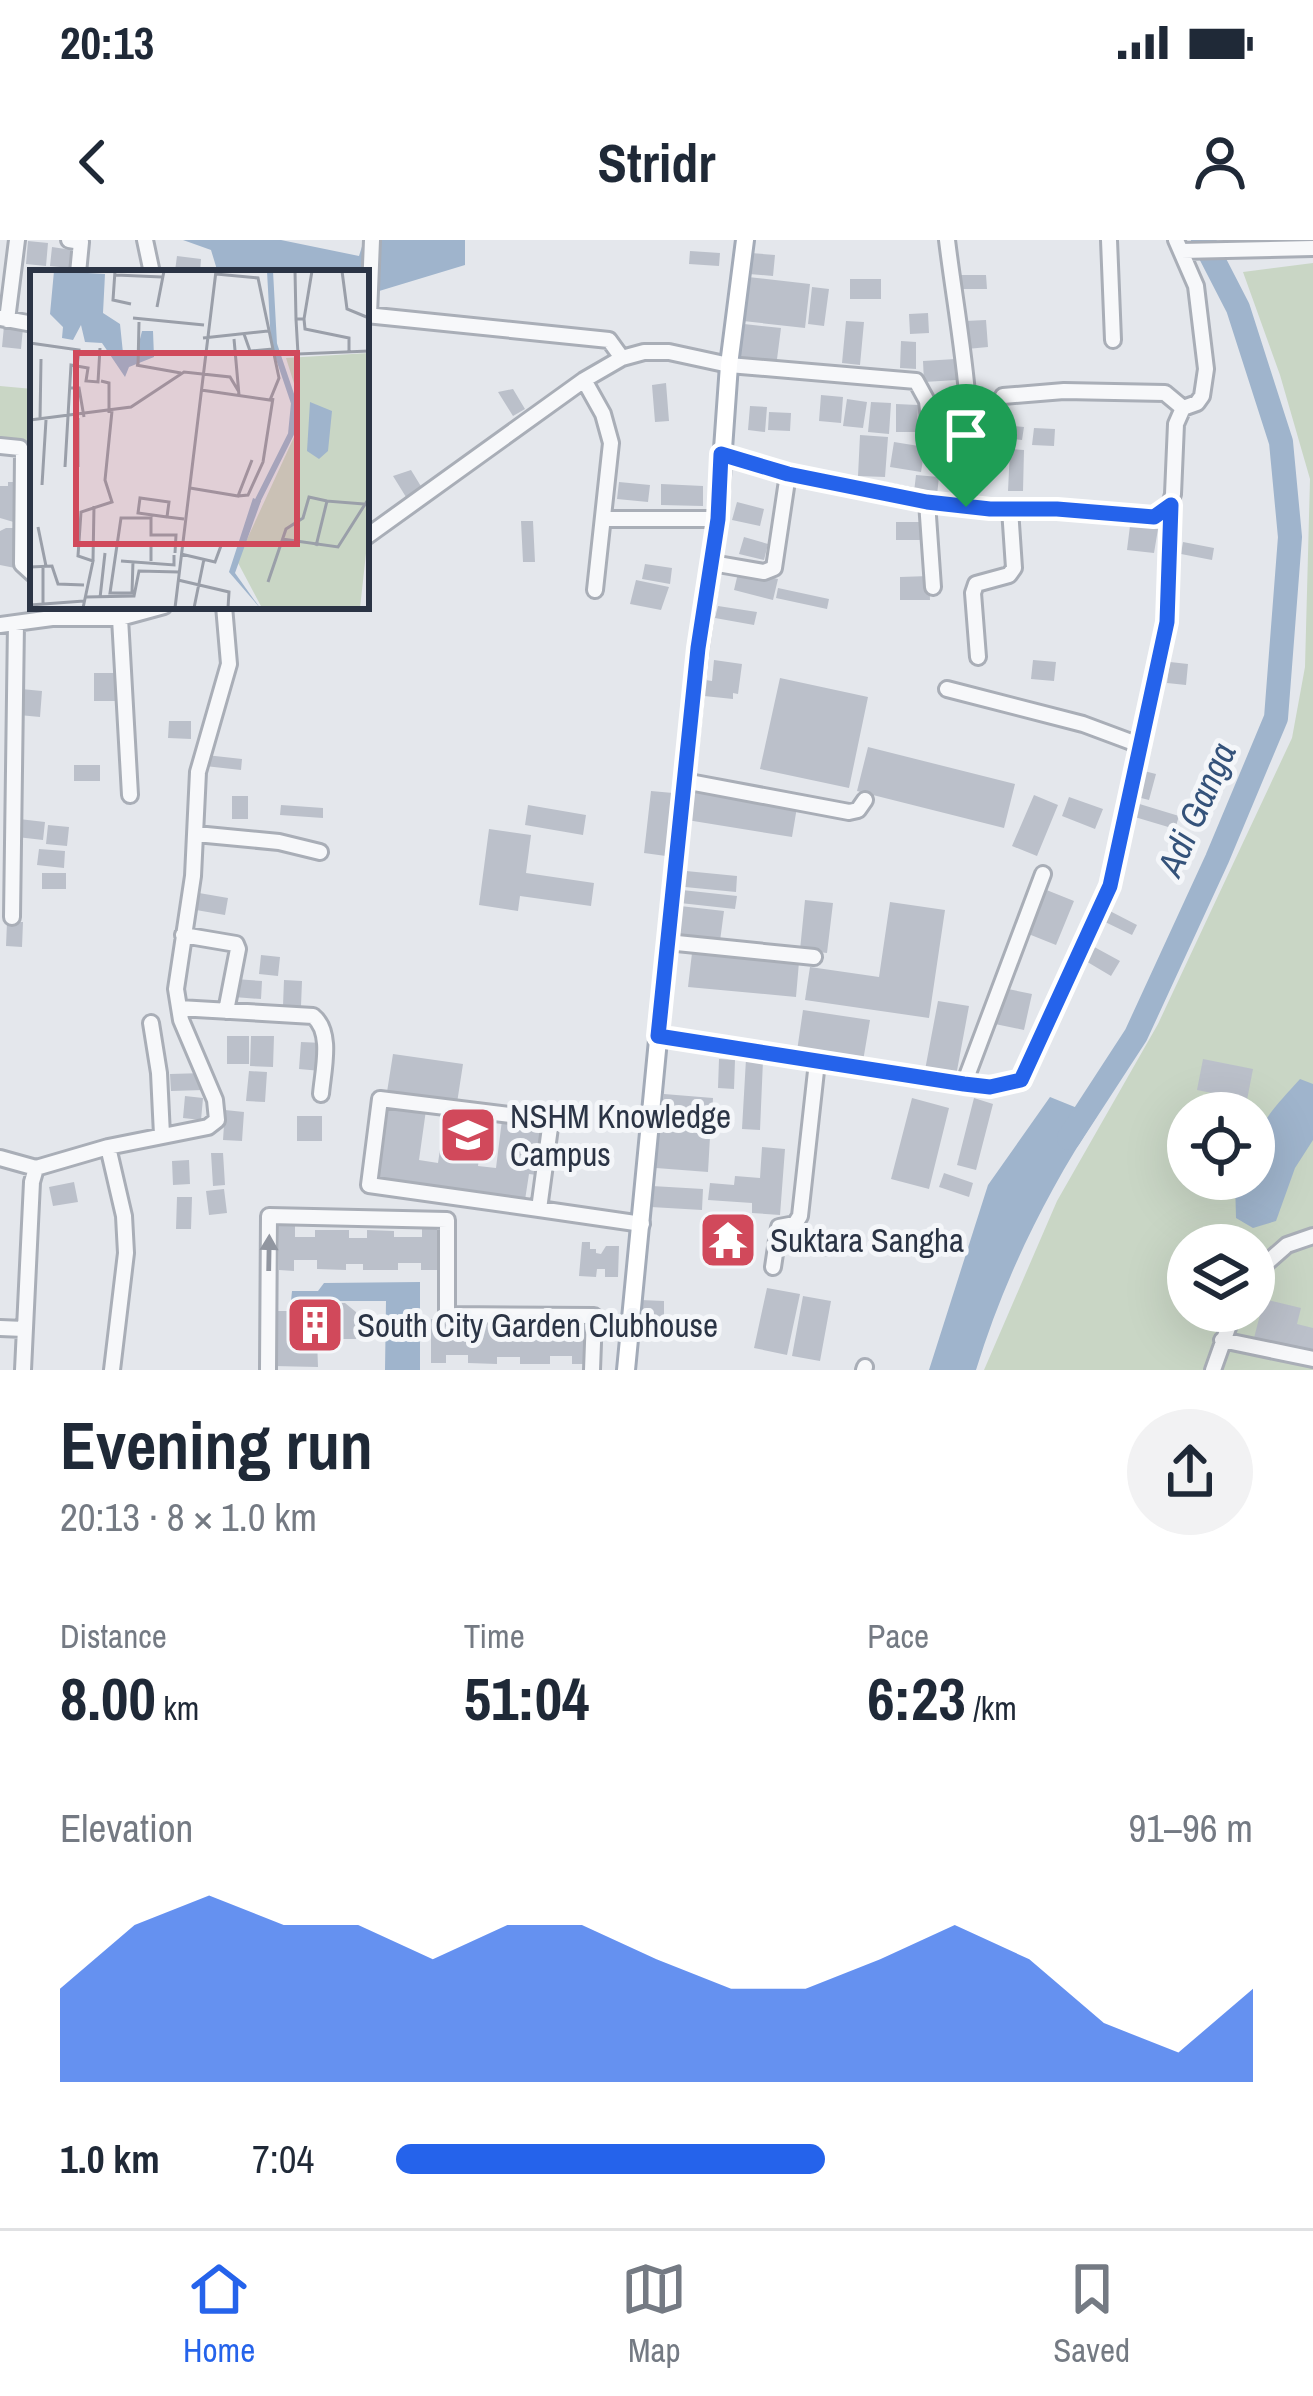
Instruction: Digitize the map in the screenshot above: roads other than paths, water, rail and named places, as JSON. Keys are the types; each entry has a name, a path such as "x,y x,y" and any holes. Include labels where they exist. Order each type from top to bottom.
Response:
{"main road":[{"path":"626,1370 684,781 718,519 729,365 745,240"}],"street":[{"path":"4,319 17,240"},
{"path":"145,240 151,270"},
{"path":"369,296 372,240"},
{"path":"947,240 961,335 969,473 966,507"},
{"path":"1109,240 1113,340"},
{"path":"658,1036 964,1084 990,1087 1021,1080 1110,886 1167,622 1176,424 1183,408 1202,396 1206,369 1196,286 1182,247 1313,248"},
{"path":"369,315 609,340 622,358"},
{"path":"686,358 716,351 734,333"},
{"path":"369,535 584,380 622,358 644,352 669,352 729,365 916,380 927,400 933,458 937,464 969,473"},
{"path":"584,380 603,414 611,443 595,590"},
{"path":"1003,396 1064,391 1166,393 1183,408"},
{"path":"0,446 27,450 22,563 30,571"},
{"path":"721,454 788,474 966,507 1154,517 1171,505"},
{"path":"712,563 764,572 774,568 788,474"},
{"path":"927,502 933,587"},
{"path":"978,657 974,593 976,584 1009,575 1014,568 1010,509"},
{"path":"603,519 718,519"},
{"path":"12,917 8,624 52,612 120,618 153,609"},
{"path":"0,1158 36,1168 108,1147 208,1127 217,1120 211,1086 188,1040 176,989 191,895 200,761 229,664 224,609"},
{"path":"120,618 130,796"},
{"path":"947,689 1083,724 1142,746"},
{"path":"684,781 849,812 858,810 865,800"},
{"path":"196,834 263,839 320,852"},
{"path":"964,1084 1042,874"},
{"path":"182,935 236,944 226,1011"},
{"path":"668,942 814,957"},
{"path":"178,1008 320,1020 324,1028 321,1094"},
{"path":"151,1023 163,1135"},
{"path":"773,1268 779,1227 795,1223 800,1216 817,1063"},
{"path":"539,1209 551,1120 380,1099 369,1185 642,1224"},
{"path":"108,1147 124,1216 126,1253 112,1370"},
{"path":"23,1370 36,1168"},
{"path":"268,1370 269,1216 447,1220 447,1315 594,1316 592,1370"},
{"path":"1275,1256 1287,1245 1313,1236"},
{"path":"0,1328 24,1329"},
{"path":"1214,1370 1225,1332"},
{"path":"1222,1340 1313,1359"}],"water":[{"path":"183,240 281,240 359,256 364,240 465,240 465,265 369,294 369,270 217,270 211,250"},
{"path":"1300,1079 1313,1084 1313,1140 1295,1168 1276,1221 1246,1224 1236,1218 1236,1200 1275,1200 1278,1103"},
{"path":"1050,1097 1097,1116 1028,1238 976,1370 929,1370 988,1185"},
{"path":"420,1282 420,1370 385,1370 386,1301 291,1301 292,1291 318,1291 324,1283"}],"waterway":[{"name":"Adi Ganga","path":"1069,1138 1136,1035 1276,718 1290,537 1281,442 1238,308 1203,240"}],"place":[{"name":"NSHM Knowledge Campus","path":"468,1135"},
{"name":"Suktara Sangha","path":"728,1240"},
{"name":"South City Garden Clubhouse","path":"315,1325"}]}
